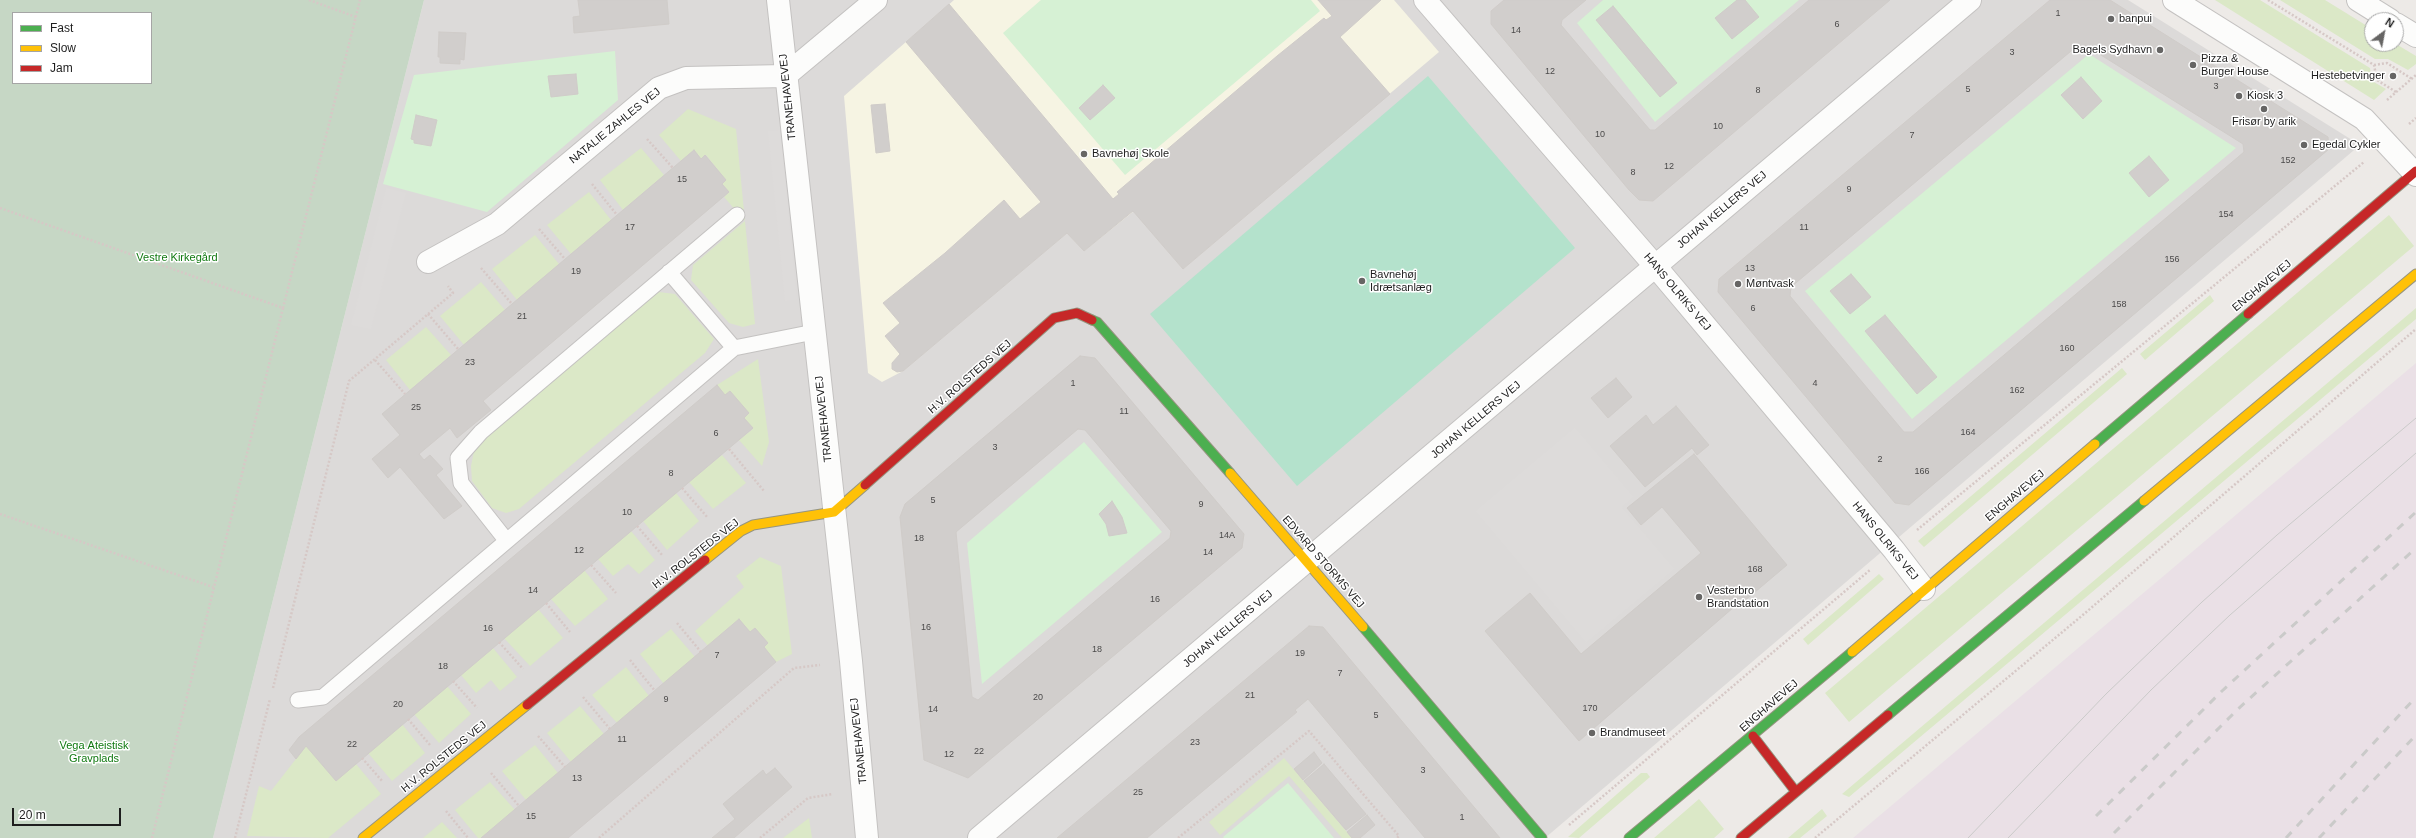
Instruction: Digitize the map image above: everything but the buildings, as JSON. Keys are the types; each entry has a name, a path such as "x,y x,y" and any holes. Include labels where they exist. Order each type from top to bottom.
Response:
{"street":[{"name":"TRANEHAVEVEJ","path":"778,0 785,76 851,661 864,790 867,838"},
{"path":"785,76 876,0"},
{"name":"HANS OLRIKS VEJ","path":"1426,0 1656,266 1894,550 1924,589"},
{"name":"JOHAN KELLERS VEJ","path":"979,838 1308,562 1970,0"},
{"path":"2174,0 2364,119 2415,173"},
{"path":"2358,0 2377,12"},
{"path":"2404,29 2416,36"},
{"name":"NATALIE ZAHLES VEJ","path":"428,262 497,224 659,88 686,78 785,76"},
{"name":"ENGHAVEVEJ","path":"1629,838 1753,736 2415,173"},
{"path":"1741,838 2416,274"},
{"name":"EDVARD STORMS VEJ","path":"1077,313 1097,322 1308,562 1542,838"},
{"name":"H.V. ROLSTEDS VEJ","path":"363,838 741,531 753,525 834,512 1054,318 1077,313"},
{"path":"1753,736 1796,792"}],"lane":[{"path":"506,540 461,483 458,458 482,432 737,215"},
{"path":"669,272 734,348"},
{"path":"298,700 323,697 506,540 734,348 814,332"}],"path":[{"path":"309,0 356,17"},
{"path":"152,838 213,587 360,0"},
{"path":"2268,0 2374,65 2387,63 2412,79"},
{"path":"2374,65 2376,80 2396,92 2416,76"},
{"path":"626,116 673,168"},
{"path":"1566,828 1894,550 2416,118"},
{"path":"572,161 617,215"},
{"path":"519,206 565,259"},
{"path":"0,208 283,308"},
{"path":"462,243 512,304"},
{"path":"235,838 349,381 453,293 428,262"},
{"path":"428,314 458,350"},
{"path":"1815,838 2090,608 2416,329"},
{"path":"375,360 405,394"},
{"path":"729,449 767,495 770,522"},
{"path":"682,488 728,542"},
{"path":"0,514 213,587"},
{"path":"637,526 682,579"},
{"path":"591,565 636,617"},
{"path":"657,600 701,652"},
{"path":"546,604 590,654"},
{"path":"611,637 655,691"},
{"path":"500,642 543,692"},
{"path":"598,838 794,668 851,661"},
{"path":"564,675 610,729"},
{"path":"518,712 565,767"},
{"path":"1178,838 1309,730 1399,836 1397,838"},
{"path":"471,750 519,806"},
{"path":"426,787 468,838"},
{"path":"760,838 808,798 864,790"}],"shaded area":[{"path":"424,0 2128,0 2360,145 1545,838 213,838"},
{"name":"Bavnehøj Skole","path":"954,0 1394,0 1439,52 1183,269 1134,211 1084,251 1067,233 903,371 882,382 868,373 844,96"},
{"path":"780,130 797,300 785,301 768,131"},
{"path":"386,188 406,193 371,329 351,325"},
{"path":"2416,363 2416,838 1853,838"},
{"path":"1575,427 1634,497 1622,507 1675,569 1586,643 1475,511"}],"green space":[{"name":"Vestre Kirkegård","path":"0,0 424,0 213,838 0,838"},
{"path":"1041,0 1311,0 1320,11 1125,175 1003,33"},
{"path":"1603,0 1799,0 1655,122 1577,23"},
{"path":"2215,0 2260,0 2370,68 2372,81 2386,89 2374,100"},
{"path":"2280,0 2325,0 2364,24 2364,52 2404,52 2404,49 2416,56 2416,64 2408,70 2388,59 2375,59"},
{"path":"615,51 618,100 487,212 383,184 414,75"},
{"path":"2089,54 2236,148 1912,419 1805,291"},
{"name":"Bavnehøj Idrætsanlæg","path":"1428,76 1575,248 1297,486 1150,314"},
{"path":"688,109 736,129 745,221 724,197 729,192 722,184 726,180 706,155 701,159 694,150 681,161 659,135"},
{"path":"641,148 664,175 623,210 600,180"},
{"path":"589,192 611,220 571,254 547,225"},
{"path":"2389,215 2414,246 1849,722 1825,693"},
{"path":"745,221 755,324 743,327 729,323 691,280 693,265"},
{"path":"535,235 559,264 517,300 492,269"},
{"path":"481,282 505,310 464,345 440,316"},
{"path":"659,292 675,294 714,339 705,353 519,509 506,513 492,508 472,481 471,466 474,451 487,434 644,301"},
{"path":"2210,295 2214,301 2145,360 2140,354"},
{"path":"2416,308 2416,319 1849,797 1842,794"},
{"path":"426,327 451,355 410,390 386,360"},
{"path":"758,359 769,442 762,466 739,440 753,429 744,418 749,413 725,395 717,385"},
{"path":"2122,368 2127,374 1924,547 1918,541"},
{"path":"1084,442 1162,532 982,684 967,543"},
{"path":"722,455 746,483 713,509 689,482"},
{"path":"676,493 699,521 667,550 643,521"},
{"path":"631,531 655,560 639,574 628,564 613,576 598,559"},
{"path":"760,557 781,566 792,654 776,662 764,647 768,643 755,628 750,632 739,619 708,646 695,631 744,587 736,576"},
{"path":"584,570 608,599 575,626 551,599"},
{"path":"1879,574 1884,579 1808,645 1803,639"},
{"path":"538,609 563,638 530,666 504,638"},
{"path":"671,629 695,657 664,684 640,654"},
{"path":"493,648 517,677 500,691 491,680 476,693 461,675"},
{"path":"626,667 649,696 617,723 592,695"},
{"path":"447,686 471,714 439,743 414,714"},
{"path":"580,706 604,734 571,762 547,733"},
{"path":"402,724 425,753 392,781 368,753"},
{"path":"535,745 558,773 526,800 502,771"},
{"path":"306,746 356,764 381,794 328,838 247,836 259,786 271,791"},
{"path":"1284,758 1352,838 1342,838 1289,776 1220,835 1209,822"},
{"path":"1641,773 1647,773 1650,777 1579,838 1568,837"},
{"path":"490,782 515,810 481,838 478,838 455,810"},
{"path":"1288,783 1334,838 1223,837"},
{"path":"1699,799 1724,829 1714,838 1654,838"},
{"path":"1822,809 1827,816 1800,838 1788,838"},
{"path":"809,818 812,838 783,838"},
{"path":"442,822 457,838 423,838"}],"tram line":[{"path":"1968,838 2106,694 2202,602 2277,535 2416,418"},
{"path":"2008,838 2151,690 2230,615 2416,453"}],"railway":[{"path":"2096,816 2222,691 2416,512"},
{"path":"2114,833 2238,709 2416,548"},
{"path":"2286,838 2416,697"},
{"path":"2319,838 2416,735"}],"traffic: fast":[{"path":"2095,444 2248,314"},
{"path":"1092,320 1097,322 1230,473"},
{"path":"1888,715 2144,501"},
{"path":"1363,627 1542,838"},
{"path":"1629,838 1852,652"}],"traffic: slow":[{"path":"2144,501 2416,274"},
{"path":"1852,652 2095,444"},
{"path":"1230,473 1363,627"},
{"path":"705,560 741,531 753,525 834,512 865,485"},
{"path":"363,838 527,705"}],"traffic: jam":[{"path":"2248,314 2416,171"},
{"path":"865,485 1054,318 1077,313 1092,320"},
{"path":"527,705 705,560"},
{"path":"1741,838 1888,715"},
{"path":"1753,736 1796,792"}],"place":[{"name":"banpui","path":"2111,19"},
{"name":"Bagels Sydhavn","path":"2160,50"},
{"name":"Pizza & Burger House","path":"2193,65"},
{"name":"Hestebetvinger","path":"2393,76"},
{"name":"Kiosk 3","path":"2239,96"},
{"name":"Frisør by arik","path":"2264,109"},
{"name":"Egedal Cykler","path":"2304,145"},
{"name":"Bavnehøj Skole","path":"1084,154"},
{"name":"Bavnehøj Idrætsanlæg","path":"1362,281"},
{"name":"Møntvask","path":"1738,284"},
{"name":"Vesterbro Brandstation","path":"1699,597"},
{"name":"Brandmuseet","path":"1592,733"}],"park label":[{"name":"Vega Ateistisk Gravplads","path":"94,752"}]}
